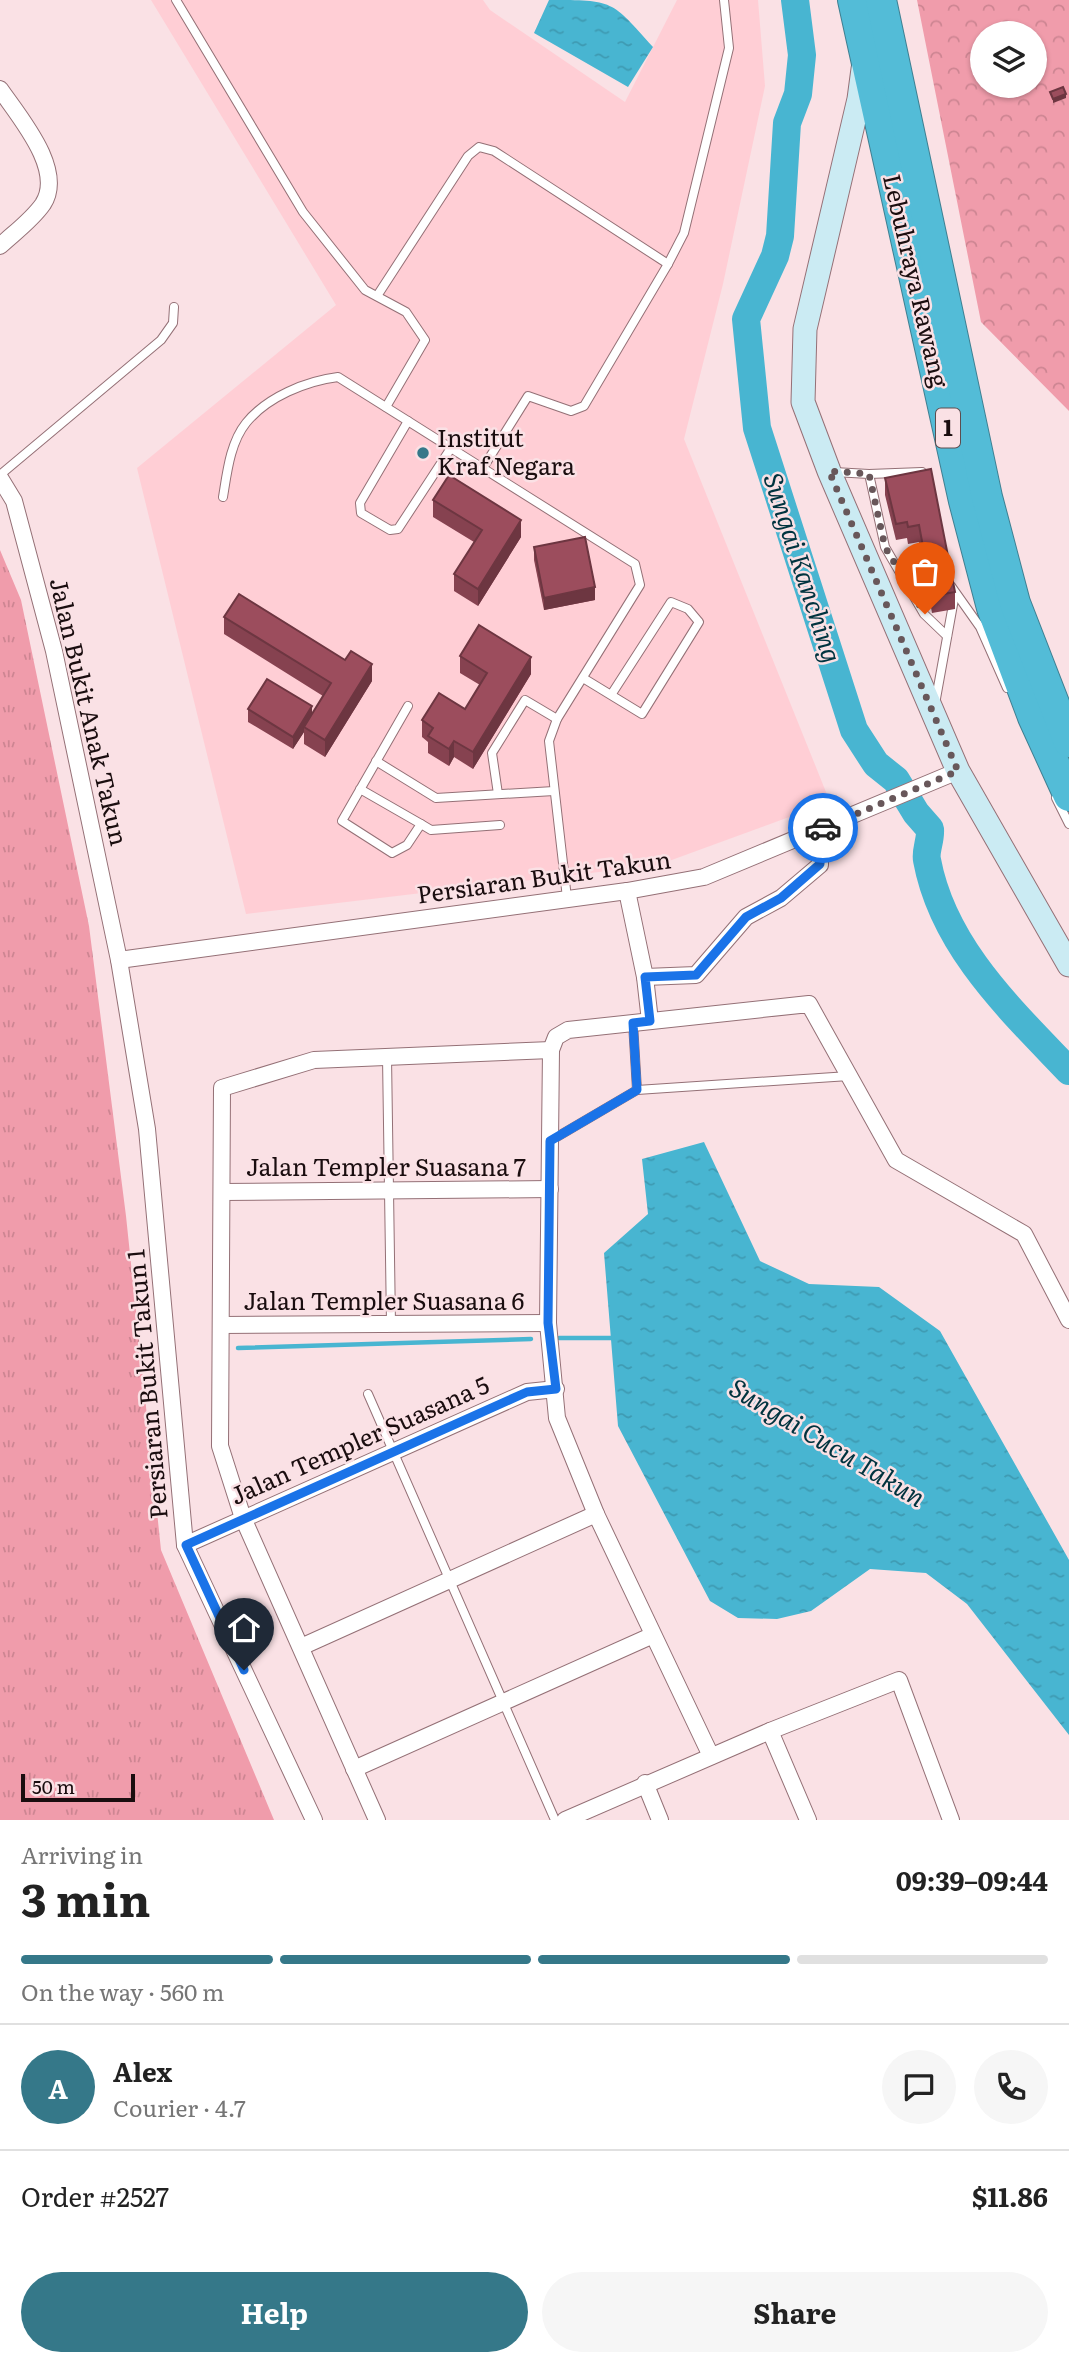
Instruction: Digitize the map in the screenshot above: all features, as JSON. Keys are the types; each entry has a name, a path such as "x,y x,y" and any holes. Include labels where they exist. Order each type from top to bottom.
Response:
{"highway":[{"name":"Lebuhraya Rawang","path":"853,0 964,501 992,607 1061,793"},
{"name":"Lebuhraya Rawang","path":"881,0 991,510 1015,603 1069,742"}],"street":[{"path":"864,48 859,99 805,329 803,402 829,471 958,771 1069,965"},
{"path":"0,89 44,157 51,173 44,203 0,246"},
{"name":"Jalan Bukit Anak Takun","path":"0,477 14,501 54,651 119,960"},
{"name":"Persiaran Bukit Takun","path":"119,960 627,891 704,877 958,771"},
{"path":"645,977 696,975 746,917 781,898 820,864 820,829"},
{"path":"627,891 645,977 650,1021"},
{"name":"Persiaran Bukit Takun 1","path":"119,960 147,1129 186,1545 314,1820"},
{"path":"710,1756 651,1636 596,1514 557,1418 548,1323 551,1050 556,1037 568,1030 809,1004 896,1160 1024,1234 1069,1320"},
{"path":"377,1820 243,1518 220,1446 222,1088 314,1060 551,1050"},
{"name":"Jalan Templer Suasana 7","path":"222,1192 550,1189"},
{"name":"Jalan Templer Suasana 6","path":"221,1325 548,1323"},
{"name":"Jalan Templer Suasana 5","path":"186,1545 527,1392 556,1389"},
{"path":"301,1647 596,1514"},
{"path":"355,1769 651,1636"},
{"path":"565,1820 645,1783 898,1680 951,1820"},
{"path":"770,1731 808,1820"},
{"path":"645,1783 660,1820"}],"lane":[{"path":"176,0 303,212 365,290 406,312 425,340 386,407"},
{"path":"483,468 528,396 571,411 584,406 684,233 729,48 724,0"},
{"path":"377,296 468,156 479,147 494,150 668,264"},
{"path":"0,477 161,340 173,323 173,307"},
{"path":"223,497 229,461 245,424 289,392 316,380 338,377 635,564 640,585 557,719 549,741 567,898"},
{"path":"408,421 360,503 361,513 390,530 398,529 451,448"},
{"path":"829,471 869,474 922,472 924,485"},
{"path":"869,474 885,547 925,614 947,636"},
{"path":"945,572 955,595 980,627 1013,703"},
{"path":"934,713 955,595"},
{"path":"583,678 642,714 699,622 688,609 671,602 611,695"},
{"path":"498,794 492,753 525,700 557,719"},
{"path":"408,706 342,821 392,853 407,845 421,824"},
{"path":"376,761 436,798 555,791"},
{"path":"360,789 431,830 500,825"},
{"path":"1061,793 1069,824"},
{"path":"633,1023 637,1090"},
{"path":"387,1058 391,1324"},
{"path":"550,1141 637,1090 849,1076"},
{"path":"369,1395 555,1820"}],"shaded area":[{"name":"Institut Kraf Negara","path":"151,0 483,0 490,10 625,102 677,0 758,0 765,86 723,284 684,439 830,802 658,865 246,914 137,468 336,305"}],"green space":[{"path":"917,0 1069,0 1069,411 981,322"},
{"path":"0,550 21,600 89,926 126,1216 161,1550 274,1820 0,1820"}],"water":[{"path":"549,0 599,2 619,11 639,31 653,47 628,87 534,33"},
{"path":"704,1142 760,1261 809,1284 879,1287 940,1331 1069,1560 1069,1735 967,1604 926,1573 870,1569 811,1611 777,1619 738,1618 710,1601 618,1426 604,1253 648,1214 642,1159"}],"building":[{"path":"1063,87 1066,94 1053,99 1050,92"},
{"path":"931,469 955,592 932,596 919,525 908,527 907,522 896,524 885,478"},
{"path":"449,475 521,520 478,589 454,574 482,530 433,500"},
{"path":"585,537 595,587 544,598 534,547"},
{"path":"239,594 345,660 351,651 372,664 325,740 304,727 331,683 224,617"},
{"path":"479,625 531,657 473,752 454,741 449,749 428,736 433,728 422,720 439,693 465,709 487,673 460,656"},
{"path":"267,679 312,706 293,737 248,709"}],"waterway":[{"name":"Sungai Kanching","path":"795,0 802,55 798,94 787,123 780,236 775,256 746,319 757,428 854,730 876,764 896,780 916,813 930,829 927,857 935,892 964,949 1003,1000 1069,1071"},
{"name":"Sungai Cucu Takun","path":"559,1338 613,1338"},
{"name":"Sungai Cucu Takun","path":"238,1348 531,1339"}],"way so far":[{"path":"823,828 958,771 829,471 869,474 885,547 925,614"}],"place":[{"name":"Institut Kraf Negara","path":"423,453"}],"route":[{"path":"244,1670 186,1545 527,1392 556,1389 548,1323 550,1141 637,1090 633,1023 650,1021 645,977 696,975 746,917 781,898 820,864 820,829 823,828"}]}
